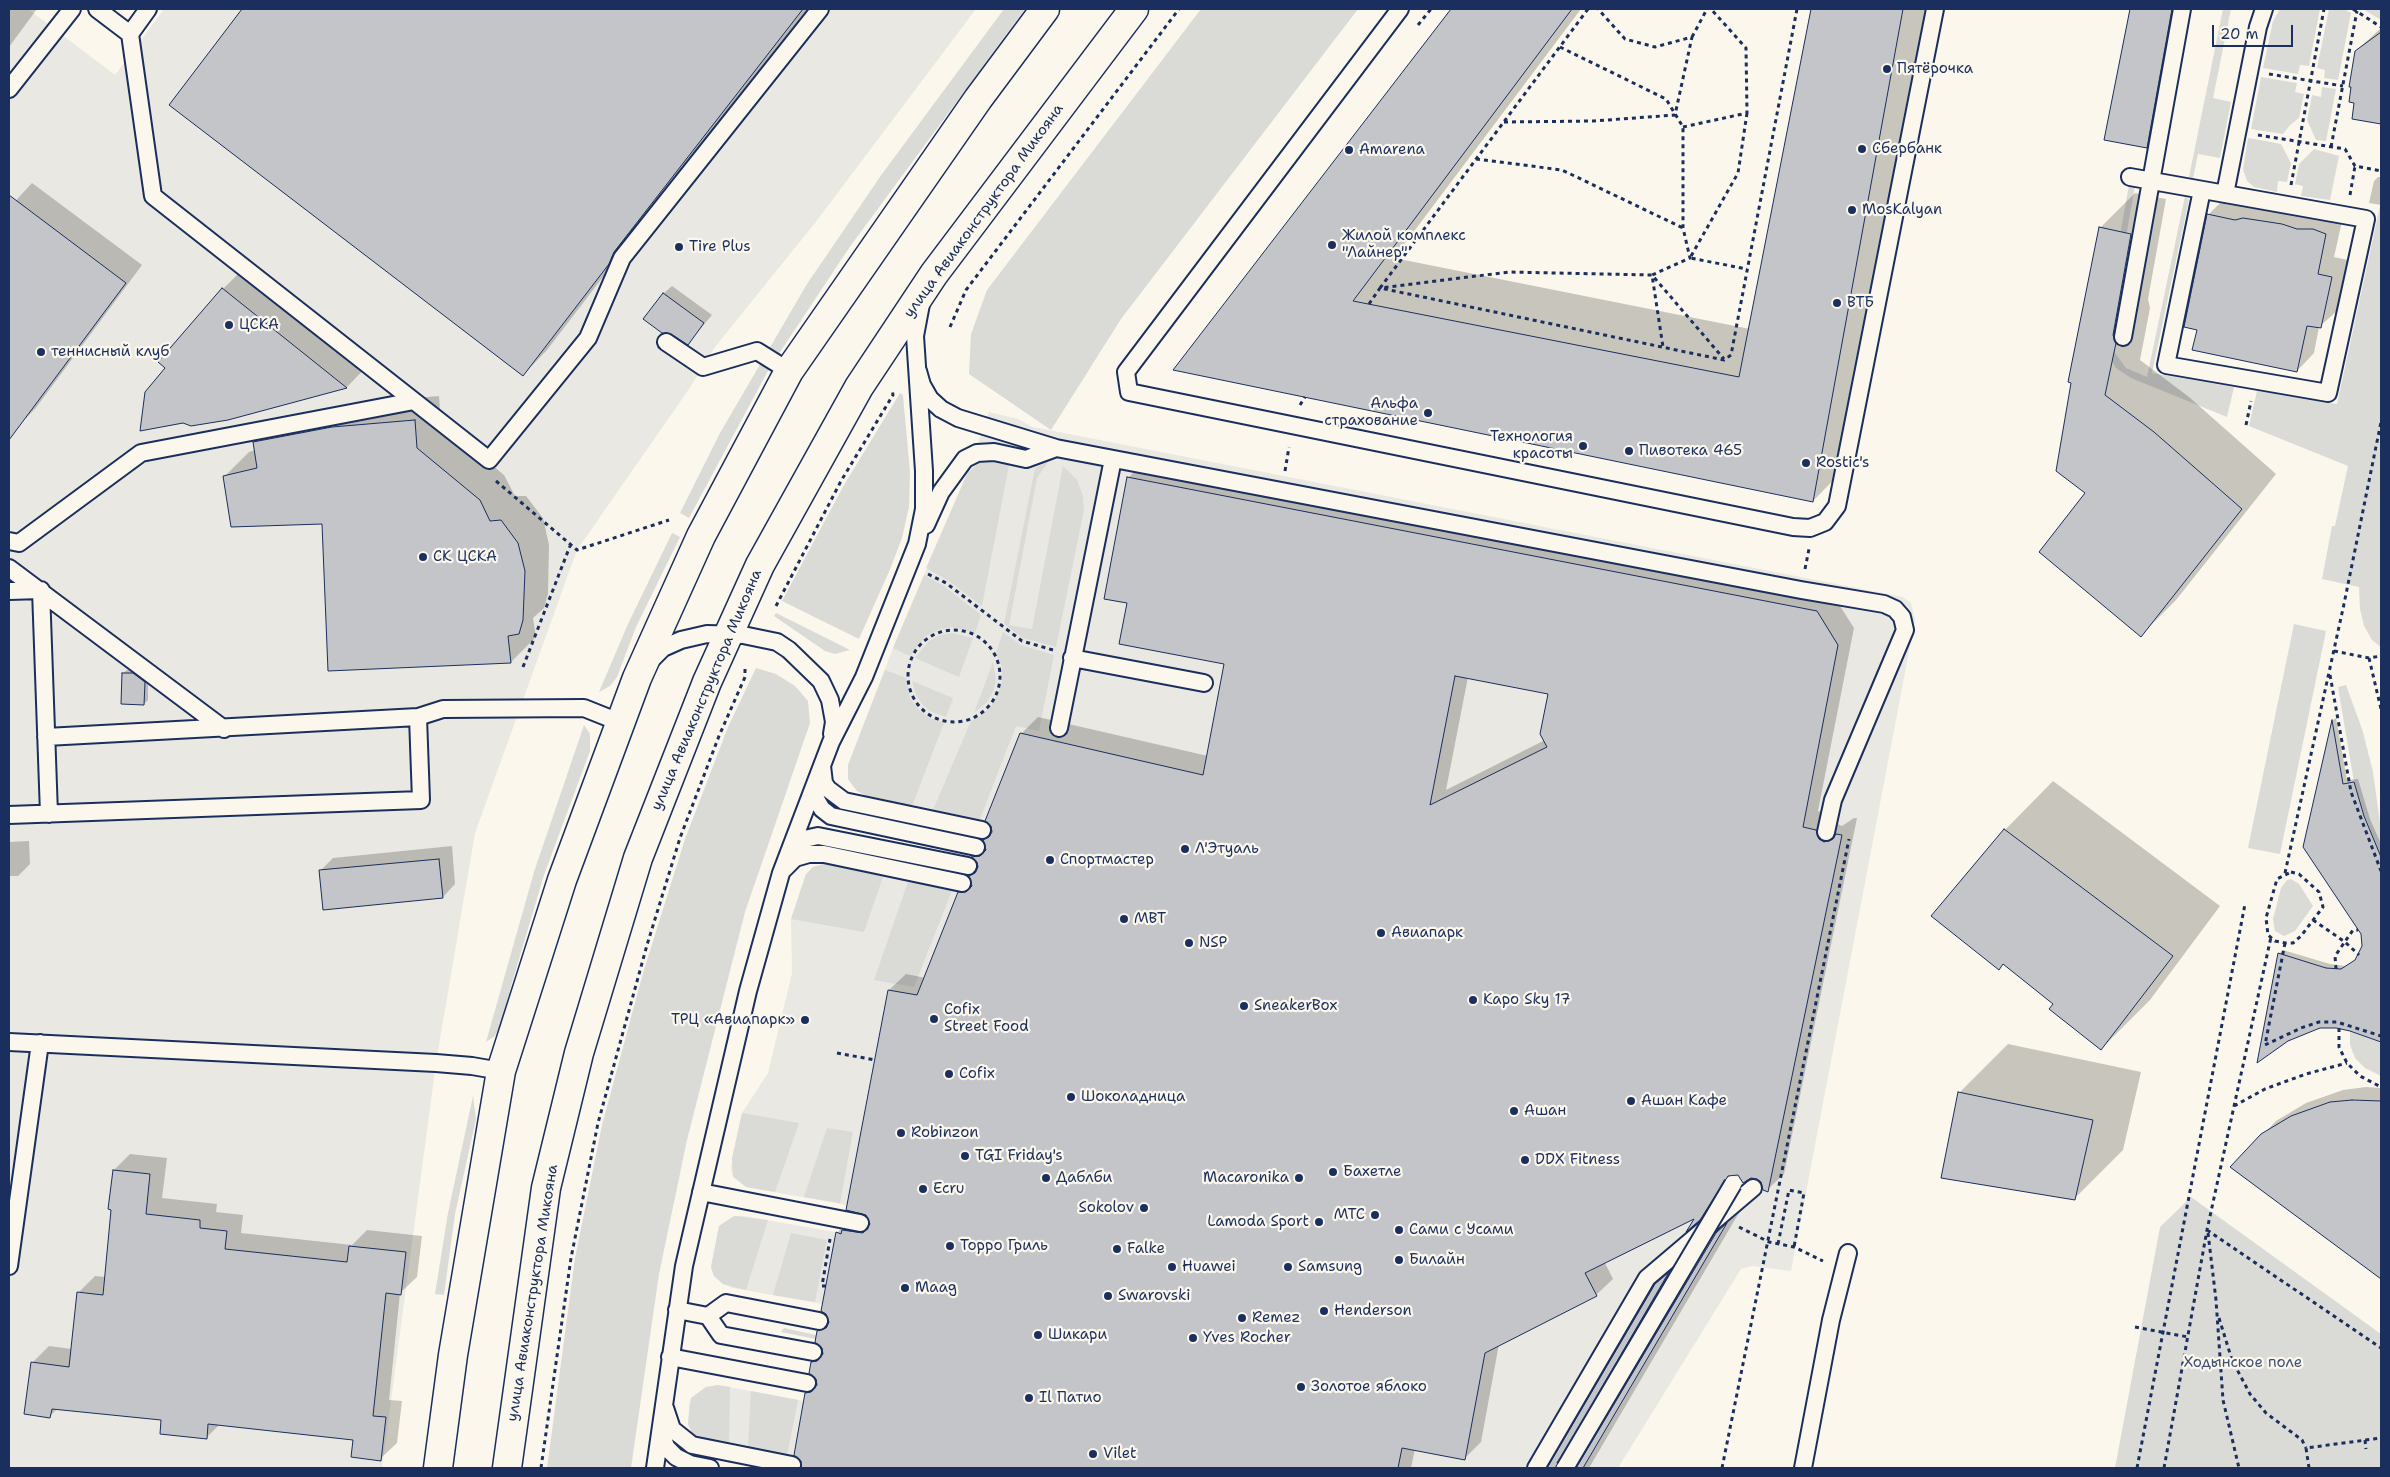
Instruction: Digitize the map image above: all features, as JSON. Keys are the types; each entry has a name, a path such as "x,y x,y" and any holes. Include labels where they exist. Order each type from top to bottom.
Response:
{"street":[{"path":"438,1468 453,1355 501,1071 562,880 619,722 637,678 701,536 789,370 978,99 1045,9"},
{"name":"улица Авиаконструктора Микояна","path":"507,1468 546,1188 579,1053 638,858 728,633 760,565 859,387 934,274 1134,9"}],"lane":[{"path":"9,89 72,9"},
{"path":"97,9 130,34"},
{"path":"148,9 130,34 153,196 489,460 588,338 622,258 820,9"},
{"path":"1400,9 1126,372 1129,392 1793,527 1810,528 1825,522 1837,506 1935,9"},
{"path":"2124,337 2182,9"},
{"path":"2225,194 2264,9"},
{"path":"2130,177 2366,219 2328,393 2166,366 2202,190"},
{"path":"917,544 924,509 924,471 915,336 918,312 924,292 934,274"},
{"path":"666,342 702,367 757,351 789,370"},
{"path":"918,371 922,385 930,399 941,409 958,418 1056,448 1801,590 1884,604 1895,609 1902,618 1905,630 1833,800 1826,832"},
{"path":"9,541 19,542 141,453 414,401"},
{"path":"655,1468 664,1394 684,1266 700,1192 748,991 781,873 824,759 864,677 917,544 941,492 965,459 977,453 994,452 1026,458 1056,448"},
{"path":"1059,728 1066,655 1113,459"},
{"path":"9,568 41,590 224,729"},
{"path":"9,591 41,590"},
{"path":"41,590 50,814"},
{"path":"637,678 663,648 681,640 728,633 777,642 807,666 822,682 830,700 834,722 831,742"},
{"path":"1066,655 1204,683"},
{"path":"46,737 224,729 418,717 444,709 584,708 619,722"},
{"path":"9,815 421,800 418,717"},
{"path":"824,759 822,767 824,782 832,794 838,798 982,830"},
{"path":"815,783 816,799 822,809 831,816 976,847"},
{"path":"788,854 800,840 818,836 968,866"},
{"path":"781,873 795,858 809,854 824,854 962,882"},
{"path":"9,1042 436,1063 501,1071"},
{"path":"9,1266 40,1043"},
{"path":"1565,1468 1733,1184"},
{"path":"1536,1468 1647,1278 1753,1188"},
{"path":"700,1192 860,1223"},
{"path":"1803,1468 1831,1320 1848,1253"},
{"path":"708,1316 726,1303 819,1321"},
{"path":"677,1310 708,1316 721,1334 813,1352"},
{"path":"670,1357 807,1383"},
{"path":"664,1394 668,1421 672,1429 684,1441 702,1448 792,1465"},
{"path":"661,1418 663,1441 670,1453 682,1462 710,1468"}],"path":[{"path":"950,327 966,290 1179,9"},
{"path":"1413,32 1431,9"},
{"path":"1369,304 1588,9"},
{"path":"1598,9 1625,39 1655,48 1692,37"},
{"path":"1675,115 1692,37 1709,9 1746,48 1747,113 1738,173 1690,258"},
{"path":"1380,288 1724,360 1731,355 1798,9"},
{"path":"2287,205 2324,9"},
{"path":"2353,9 2381,27"},
{"path":"2331,147 2357,11"},
{"path":"1560,46 1666,99 1683,127 1682,228 1690,258"},
{"path":"2250,70 2343,86"},
{"path":"1683,127 1747,113"},
{"path":"1503,122 1594,121 1675,115"},
{"path":"2237,132 2345,149 2355,166 2346,216"},
{"path":"1476,159 1562,170 1682,228"},
{"path":"2355,166 2381,171"},
{"path":"1380,288 1509,272 1652,275 1690,258 1748,269"},
{"path":"1652,275 1724,360"},
{"path":"1652,275 1663,347"},
{"path":"776,606 841,482 893,395 892,389"},
{"path":"2285,873 2330,672 2381,422"},
{"path":"489,460 486,472 570,546 577,550 669,520"},
{"path":"523,667 570,546"},
{"path":"910,565 946,583 1022,641 1066,655"},
{"path":"952,629 965,631 988,644 995,655 999,667 1000,681 990,705 980,714 968,720 942,721 930,716 920,708 912,697 908,684 908,671 911,658 917,647 927,638 939,632 952,629"},
{"path":"2334,651 2369,658 2381,656"},
{"path":"2369,658 2381,709"},
{"path":"541,1468 570,1258 598,1123 647,945 680,838 719,736 745,677 745,667"},
{"path":"2330,672 2350,792 2381,871"},
{"path":"1722,1468 1851,830"},
{"path":"2285,873 2299,874 2318,892 2323,907 2313,920 2293,943 2285,943 2268,935 2266,926 2267,911 2277,879 2285,873"},
{"path":"2137,1468 2245,904"},
{"path":"2313,920 2345,942 2359,955"},
{"path":"2336,969 2335,956 2353,930 2358,930"},
{"path":"2164,1468 2207,1230 2271,937"},
{"path":"2285,943 2265,1045 2319,1022 2337,1022 2381,1036"},
{"path":"2339,1028 2340,1047 2347,1063 2360,1076 2381,1087"},
{"path":"837,1053 874,1060"},
{"path":"2234,1106 2265,1089 2306,1074 2347,1063"},
{"path":"1720,1217 1768,1242 1778,1244 1794,1247 1804,1193 1789,1190 1778,1244"},
{"path":"2207,1230 2216,1300 2223,1400 2239,1468"},
{"path":"2207,1230 2381,1348"},
{"path":"826,1286 822,1286 823,1277 831,1236 835,1237"},
{"path":"2216,1300 2225,1344 2250,1394 2266,1413 2302,1440 2306,1448 2309,1468"},
{"path":"2135,1327 2188,1337"},
{"path":"2306,1448 2381,1438"},
{"path":"2364,1440 2366,1449"}],"shaded area":[{"path":"9,9 28,9 115,75 164,9 976,9 815,223 715,347 689,389 577,550 475,833 436,1063 382,1468 9,1468"},
{"name":"Авиапарк","path":"989,412 1018,419 1033,427 1903,597 1911,603 1915,620 1791,1271 1752,1266 1741,1269 1618,1468 791,1468 793,1457 712,1442 692,1433 688,1424 691,1398 706,1387 718,1385 804,1401 822,1304 733,1288 723,1284 714,1276 711,1267 719,1226 734,1216 743,1216 858,1236 863,1208 746,1187 733,1177 731,1168 742,1113 768,1073 792,973 791,919 806,874 813,867 835,864 959,889 985,821 871,798 857,791 848,779 848,765 893,648 967,474"}],"green space":[{"path":"1004,9 1025,9 849,248 770,367 689,518 680,513 720,433 807,284 882,174"},
{"path":"1201,9 1358,9 1121,319 1051,430 969,374 971,334 987,290"},
{"path":"2223,9 2231,9 2213,98 2231,102 2220,158 2198,154 2193,178 2189,177"},
{"path":"2280,9 2320,9 2309,66 2300,65 2298,74 2263,68 2273,21"},
{"path":"2329,9 2344,9 2351,13 2338,80 2324,78 2325,70 2317,68"},
{"path":"2363,9 2378,9 2381,11 2381,20"},
{"path":"2261,77 2297,83 2295,92 2304,94 2299,118 2283,134 2251,129"},
{"path":"2322,87 2336,89 2326,141 2316,140 2307,120 2312,95 2321,97"},
{"path":"2248,138 2281,144 2291,163 2287,182 2278,181 2277,192 2254,187 2247,181 2243,169"},
{"path":"2314,149 2339,156 2330,200 2301,196 2303,186 2295,184 2299,164"},
{"path":"2129,185 2135,186 2112,315 2113,350 2126,368 2147,377 2185,196 2189,200 2152,373 2234,387 2227,417 2131,378 2116,368 2111,360 2106,314"},
{"path":"2380,206 2381,647 2372,640 2364,626 2360,609 2359,587 2322,579 2332,526 2335,526 2348,466 2249,426 2257,391 2337,404"},
{"path":"900,393 903,395 910,472 909,507 902,538 859,639 782,601 844,485"},
{"path":"1049,461 1037,478 1009,625 1032,629 1063,466 1077,480 1083,496 1084,510 1056,647 1023,638 1004,624 1035,468"},
{"path":"989,462 1009,465 982,606 949,581 926,568 967,474 979,463"},
{"path":"672,533 680,537 636,627 617,677 610,686 599,692 628,624"},
{"path":"924,575 944,586 981,615 975,633 952,627 938,630 926,636 910,656 893,648"},
{"path":"776,613 850,650 835,654 825,651 774,616"},
{"path":"2294,624 2326,631 2280,854 2248,848"},
{"path":"1003,632 1021,645 1054,655 1039,731 1016,726 980,819 933,810 971,721 981,716 991,706 998,694 1002,681 1002,667 996,653"},
{"path":"952,633 973,638 959,677 915,658 929,641 940,635"},
{"path":"993,662 996,680 993,692 987,702 974,713"},
{"path":"756,668 776,674 795,686 808,701 810,723 745,912 687,1140 659,1274 631,1468 547,1468 575,1258 602,1125 643,973 685,839 728,727"},
{"path":"885,670 906,678 910,698 918,709 929,718 944,723 912,806 871,798 857,791 848,779 848,765"},
{"path":"912,681 953,698 946,717 932,712 923,705 916,695"},
{"path":"2346,685 2363,732 2373,772 2381,830 2381,857 2361,806 2354,782 2338,687"},
{"path":"584,725 590,734 590,751 544,875 501,1025 495,1036 486,1042 534,872"},
{"path":"823,864 835,864 884,874 864,932 791,919 806,874 813,867"},
{"path":"909,879 953,888 914,987 874,980"},
{"path":"2291,879 2299,884 2313,906 2295,931 2284,936 2275,931 2273,919 2281,888 2287,880"},
{"path":"2350,1031 2381,1042 2381,1076 2365,1068 2355,1058 2350,1045"},
{"path":"473,1096 476,1119 455,1214 444,1295 435,1294 448,1213"},
{"path":"742,1113 799,1123 775,1192 746,1187 733,1176 732,1158"},
{"path":"827,1128 853,1132 840,1203 804,1197"},
{"name":"Ходынское поле","path":"2191,1197 2381,1334 2381,1468 2115,1468 2160,1227"},
{"path":"734,1216 768,1220 746,1290 723,1284 714,1276 711,1267 719,1226"},
{"path":"791,1233 827,1240 815,1302 773,1295"},
{"path":"784,1328 816,1335 816,1339 781,1332"},
{"path":"718,1385 730,1387 729,1445 700,1440 692,1433 688,1424 691,1398 706,1387"},
{"path":"751,1391 798,1400 787,1456 748,1449"}],"building":[{"path":"242,9 803,9 614,252 609,264 523,376 169,105"},
{"name":"Жилой комплекс \"Лайнер\"","path":"1451,9 1572,9 1353,301 1739,377 1811,9 1903,9 1813,502 1173,370"},
{"path":"2130,9 2172,9 2147,148 2104,140"},
{"path":"2381,32 2381,124 2352,119 2354,103 2349,102 2351,87 2349,87 2355,51"},
{"name":"теннисный клуб","path":"9,195 126,283 9,440"},
{"path":"2207,214 2235,220 2243,218 2282,224 2297,229 2313,229 2326,234 2318,274 2332,277 2321,328 2307,326 2297,372 2192,350 2197,330 2184,327"},
{"path":"2099,227 2131,234 2113,335 2116,343 2105,395 2154,432 2242,509 2141,637 2039,552 2085,493 2056,471 2071,383 2068,382"},
{"name":"ЦСКА","path":"222,288 347,388 228,420 191,426 183,423 140,431 145,392 165,368 158,362"},
{"path":"663,293 704,323 688,345 671,334 662,333 643,319"},
{"name":"СК ЦСКА","path":"415,420 417,448 480,500 490,521 501,520 518,543 525,571 523,620 519,634 508,636 511,663 328,671 322,524 231,527 223,476 257,468 253,442 332,427"},
{"name":"Авиапарк","path":"1127,477 1817,611 1838,645 1803,827 1816,830 1819,839 1824,842 1833,839 1836,834 1842,835 1768,1192 1763,1190 1761,1182 1757,1179 1751,1178 1743,1183 1738,1175 1728,1176 1700,1220 1686,1232 1694,1219 1585,1273 1597,1296 1485,1353 1465,1460 1402,1448 1398,1468 801,1468 801,1461 794,1455 805,1393 811,1392 817,1385 816,1379 809,1373 811,1362 817,1361 823,1354 822,1348 815,1342 817,1331 826,1328 829,1322 826,1314 821,1311 836,1232 841,1234 842,1230 863,1233 870,1224 866,1215 846,1210 888,990 917,995 958,892 966,892 972,886 969,876 975,873 978,867 977,862 971,857 980,856 986,850 983,840 989,837 992,832 991,826 985,821 1020,733 1203,775 1224,664 1119,644 1127,603 1104,599","holes":["1455,676 1548,694 1540,734 1547,747 1430,805"]},
{"path":"122,673 133,673 145,682 144,705 121,704"},
{"path":"2332,720 2343,784 2354,782 2364,816 2381,857 2381,1042 2350,1031 2336,1028 2320,1028 2288,1041 2257,1063 2278,953 2326,968 2341,969 2355,960 2362,946 2361,934 2303,847"},
{"path":"2004,829 2173,956 2101,1050 2049,1009 2053,1004 2003,964 1999,970 1931,916"},
{"path":"439,859 443,898 323,910 319,870"},
{"path":"1958,1092 2093,1120 2075,1200 1941,1178"},
{"path":"2352,1100 2381,1101 2381,1279 2230,1167 2261,1134 2291,1116 2330,1102"},
{"path":"113,1170 150,1174 146,1214 200,1220 200,1228 227,1231 225,1249 347,1262 349,1246 406,1252 401,1295 386,1293 373,1416 386,1417 381,1461 351,1457 353,1440 208,1424 207,1439 160,1434 161,1420 52,1409 50,1418 24,1414 31,1362 69,1367 77,1292 103,1295 111,1210 108,1209"},
{"path":"1727,1223 1583,1468 1576,1468 1716,1233"},
{"path":"1669,1272 1555,1468 1547,1468 1655,1284"}],"place":[{"name":"Пятёрочка","path":"1887,69"},
{"name":"Сбербанк","path":"1862,149"},
{"name":"Amarena","path":"1349,150"},
{"name":"MosKalyan","path":"1852,210"},
{"name":"Жилой комплекс \"Лайнер\"","path":"1332,245"},
{"name":"Tire Plus","path":"679,247"},
{"name":"ВТБ","path":"1837,303"},
{"name":"ЦСКА","path":"229,325"},
{"name":"теннисный клуб","path":"41,352"},
{"name":"Альфа страхование","path":"1428,413"},
{"name":"Технология красоты","path":"1583,446"},
{"name":"Пивотека 465","path":"1629,451"},
{"name":"Rostic's","path":"1806,463"},
{"name":"СК ЦСКА","path":"423,557"},
{"name":"Л'Этуаль","path":"1185,849"},
{"name":"Спортмастер","path":"1050,860"},
{"name":"МВТ","path":"1124,919"},
{"name":"Авиапарк","path":"1381,933"},
{"name":"NSP","path":"1189,943"},
{"name":"Каро Sky 17","path":"1473,1000"},
{"name":"SneakerBox","path":"1244,1006"},
{"name":"Cofix Street Food","path":"934,1019"},
{"name":"ТРЦ «Авиапарк»","path":"805,1020"},
{"name":"Cofix","path":"949,1074"},
{"name":"Шоколадница","path":"1071,1097"},
{"name":"Ашан Кафе","path":"1631,1101"},
{"name":"Ашан","path":"1514,1111"},
{"name":"Robinzon","path":"901,1133"},
{"name":"TGI Friday's","path":"965,1156"},
{"name":"DDX Fitness","path":"1525,1160"},
{"name":"Бахетле","path":"1333,1172"},
{"name":"Даблби","path":"1046,1178"},
{"name":"Macaronika","path":"1299,1178"},
{"name":"Ecru","path":"923,1189"},
{"name":"Sokolov","path":"1144,1208"},
{"name":"МТС","path":"1375,1215"},
{"name":"Lamoda Sport","path":"1319,1222"},
{"name":"Сами с Усами","path":"1399,1230"},
{"name":"Торро Гриль","path":"950,1246"},
{"name":"Falke","path":"1117,1249"},
{"name":"Билайн","path":"1399,1260"},
{"name":"Huawei","path":"1172,1267"},
{"name":"Samsung","path":"1288,1267"},
{"name":"Maag","path":"905,1288"},
{"name":"Swarovski","path":"1108,1296"},
{"name":"Henderson","path":"1324,1311"},
{"name":"Remez","path":"1242,1318"},
{"name":"Шикари","path":"1038,1335"},
{"name":"Yves Rocher","path":"1193,1338"},
{"name":"Золотое яблоко","path":"1301,1387"},
{"name":"Il Патио","path":"1029,1398"},
{"name":"Vilet","path":"1093,1454"}]}
